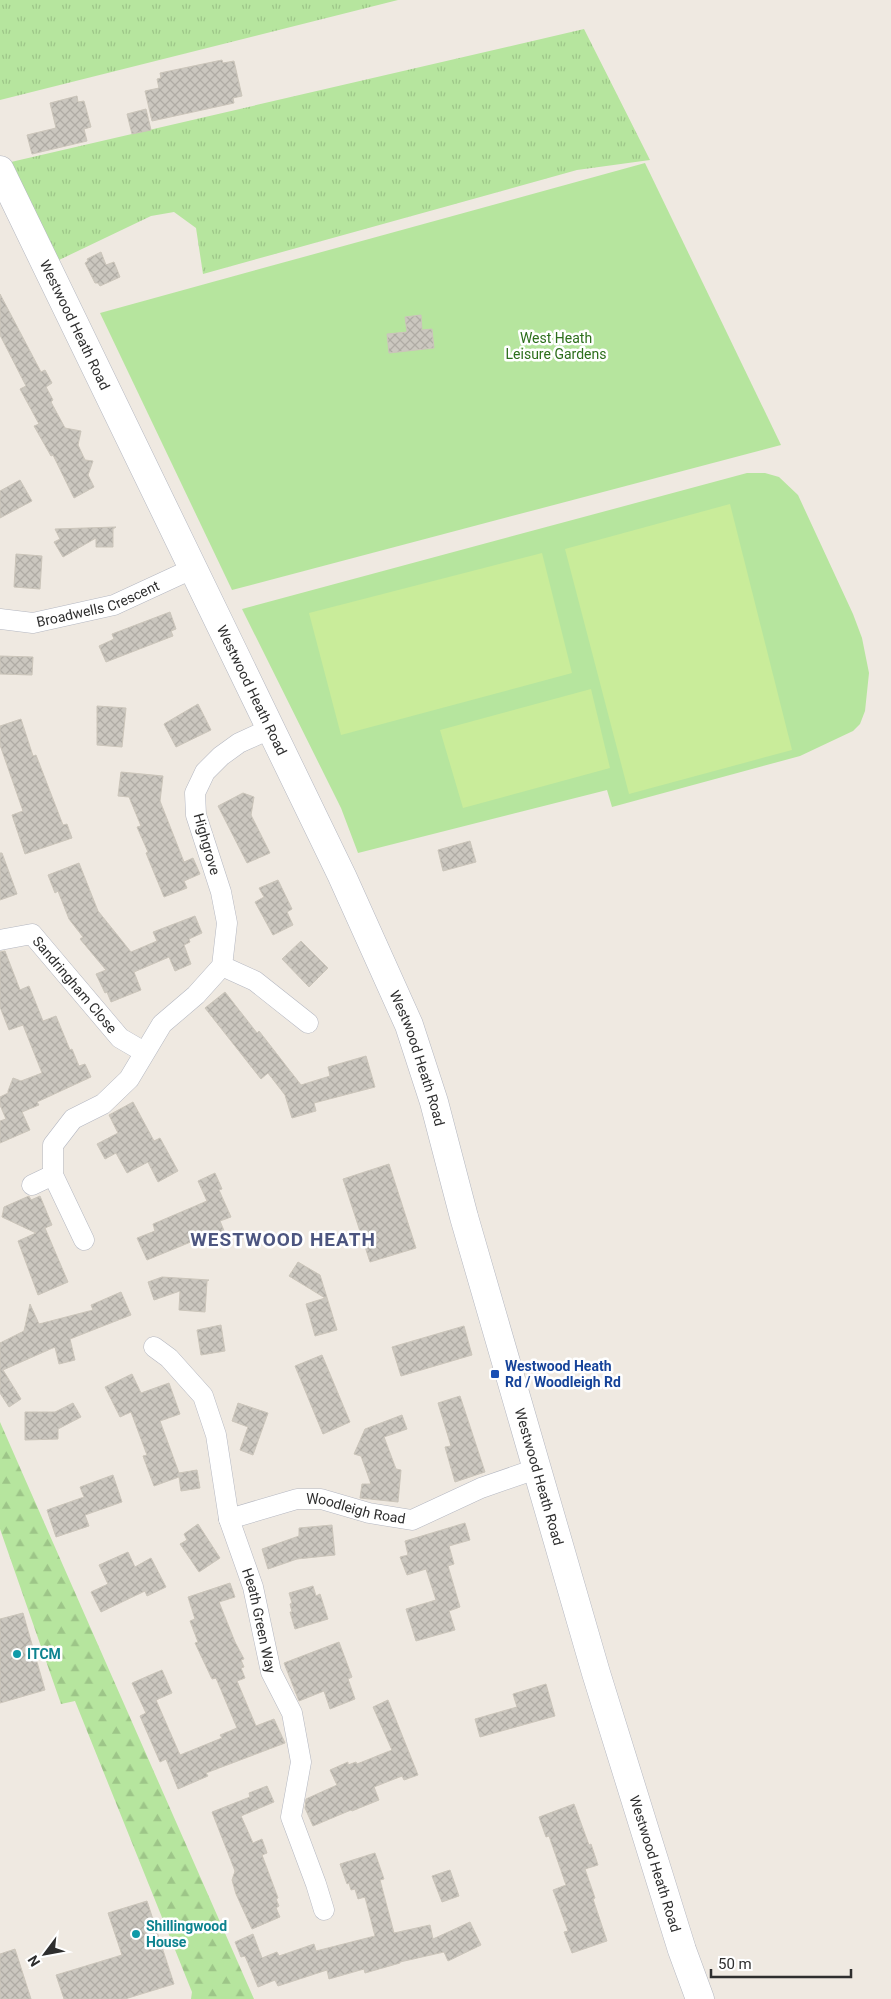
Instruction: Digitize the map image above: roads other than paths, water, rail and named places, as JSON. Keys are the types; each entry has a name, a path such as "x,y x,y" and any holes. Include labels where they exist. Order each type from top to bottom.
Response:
{"street":[{"name":"Westwood Heath Road","path":"0,170 365,925 409,1026 434,1102 464,1217 536,1469 636,1802 682,1950 700,1999"},
{"name":"Broadwells Crescent","path":"0,619 34,623 114,606 192,569"},
{"name":"Highgrove","path":"222,966 228,923 221,892 196,815 195,793 205,772 221,756 239,743 270,729"},
{"name":"Sandringham Close","path":"0,940 32,934 120,1038 144,1052"},
{"path":"84,1240 53,1175 54,1145 73,1119 103,1104 129,1079 162,1024 196,995 222,966 255,981 308,1023"},
{"path":"32,1185 53,1175"},
{"name":"Heath Green Way","path":"154,1347 169,1358 203,1396 216,1435 229,1519 253,1587 271,1672 292,1712 301,1762 291,1817 324,1910"},
{"name":"Woodleigh Road","path":"229,1519 297,1499 321,1499 369,1513 412,1520 481,1488 536,1469"}],"place":[{"name":"Westwood Heath Rd / Woodleigh Rd","path":"495,1374"},
{"name":"ITCM","path":"17,1654"},
{"name":"Shillingwood House","path":"136,1934"}],"district":[{"name":"WESTWOOD HEATH","path":"283,1239"}],"park label":[{"name":"West Heath Leisure Gardens","path":"556,346"}]}
